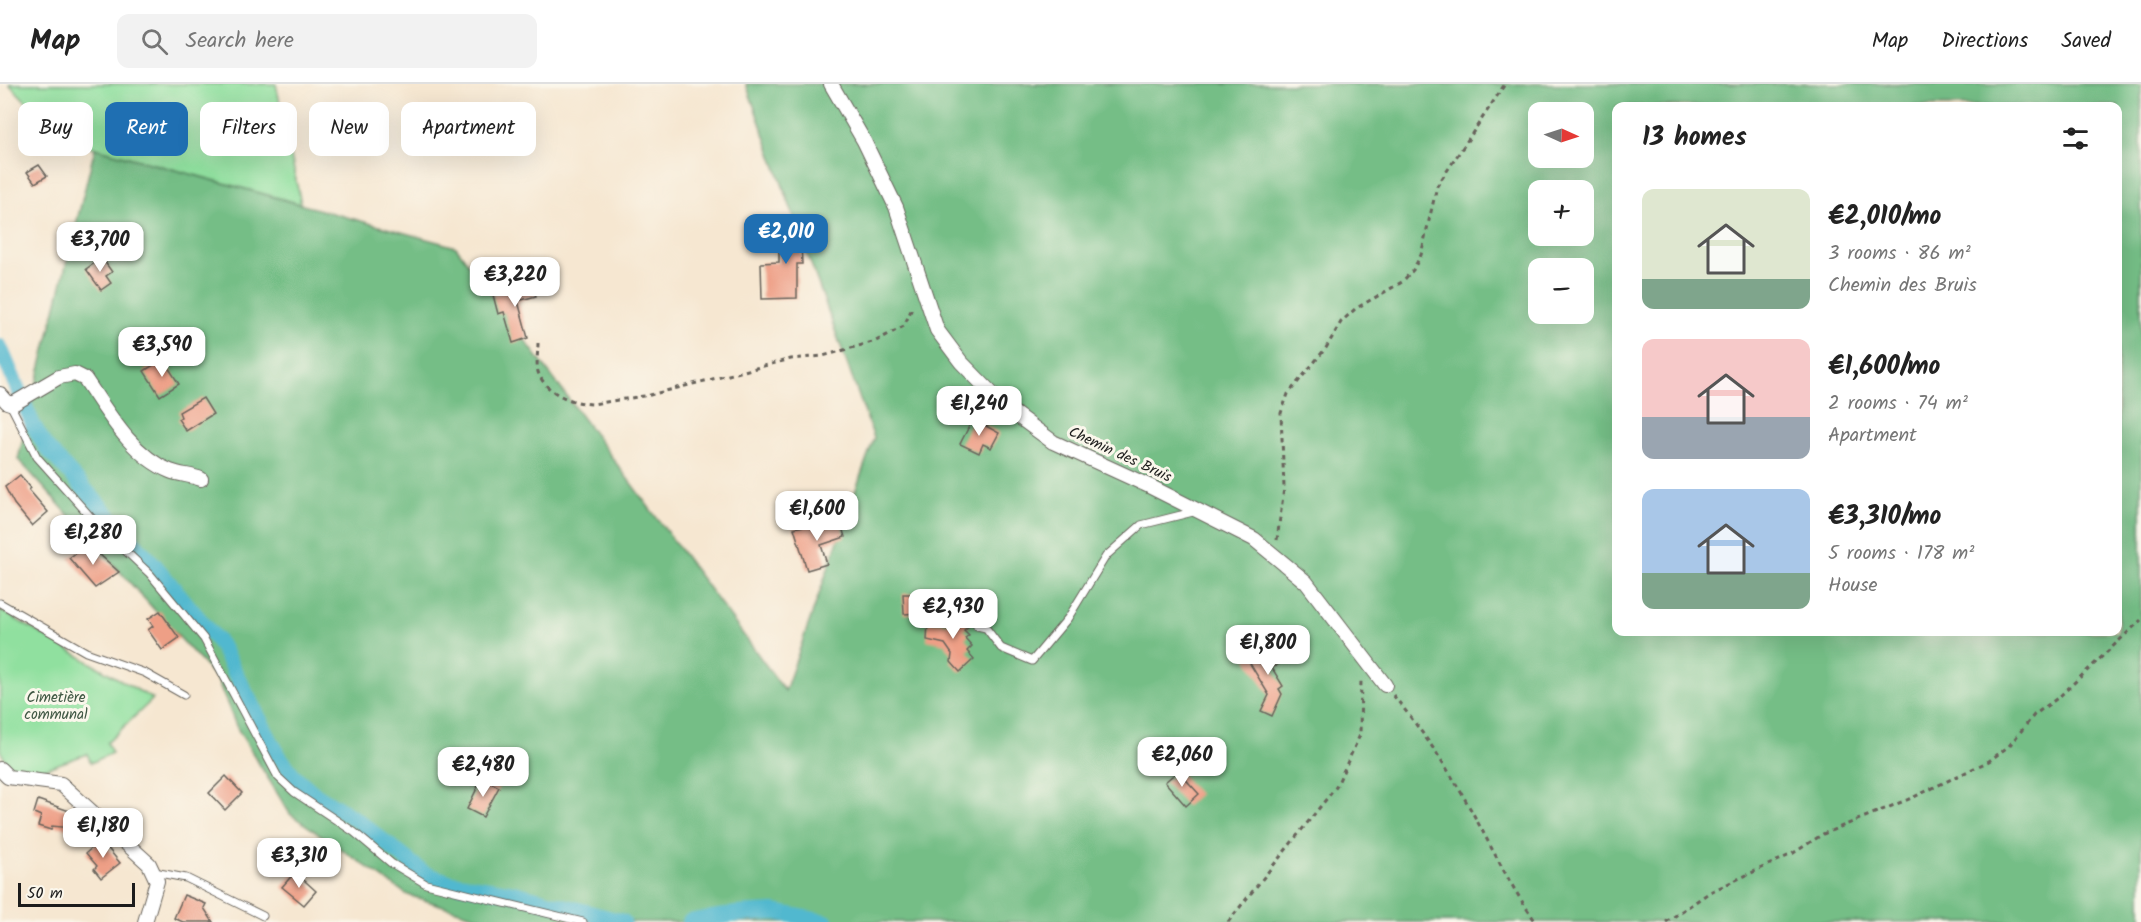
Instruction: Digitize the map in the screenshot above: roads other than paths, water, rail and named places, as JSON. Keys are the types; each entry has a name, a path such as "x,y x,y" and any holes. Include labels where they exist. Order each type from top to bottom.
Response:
{"street":[{"name":"Chemin des Bruis","path":"831,84 864,141 896,207 937,330 961,362 1004,405 1053,442 1254,539 1306,582 1385,685"},
{"path":"9,400 30,396 59,377 75,374 84,379 123,432 144,455 171,471 201,479"},
{"path":"0,770 8,777 61,784 149,864 157,881 145,922"}],"lane":[{"path":"9,400 37,457 97,524 150,574 204,639 278,777 294,792 354,832 391,863 426,884 583,922"},
{"path":"977,626 986,628 1001,648 1032,661 1068,618 1106,556 1141,525 1200,511"},
{"path":"0,603 86,652 145,673 184,695"},
{"path":"154,872 186,878 263,916"}],"waterway":[{"path":"0,347 33,425 46,447 156,567 220,644 278,755 294,776 312,792 358,821 425,874 452,883 514,893 623,922"},
{"path":"690,922 737,914 775,912 826,922"}],"park label":[{"name":"Cimetière communal","path":"56,706"}]}
